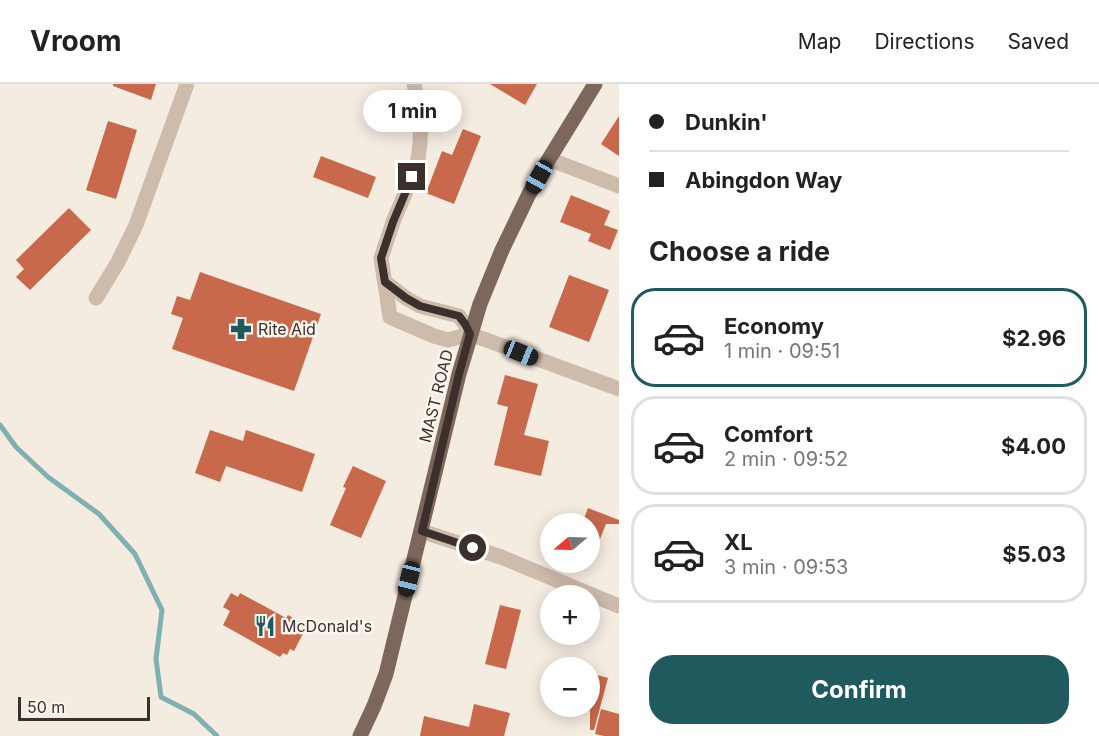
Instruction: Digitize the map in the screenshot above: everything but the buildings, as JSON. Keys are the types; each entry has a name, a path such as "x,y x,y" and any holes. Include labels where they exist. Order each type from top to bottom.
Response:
{"main road":[{"name":"MAST ROAD","path":"360,736 386,674 456,386 480,304 502,250 529,194 595,84"}],"street":[{"path":"96,298 118,262 136,225 187,84"},
{"path":"414,84 421,120 418,159 381,258 390,317 448,340 470,334 619,389"},
{"path":"549,159 619,186"},
{"path":"385,282 420,306 459,316 470,334"},
{"path":"422,531 501,557 619,606"}],"waterway":[{"path":"0,425 16,447 48,477 99,514 135,554 162,610 156,659 161,697 194,714 217,736"}],"place":[{"name":"Rite Aid","path":"241,329"},
{"name":"McDonald's","path":"265,626"}],"route":[{"path":"412,177 384,244 381,258 385,282 420,306 459,316 470,334 422,531 473,548"}]}
